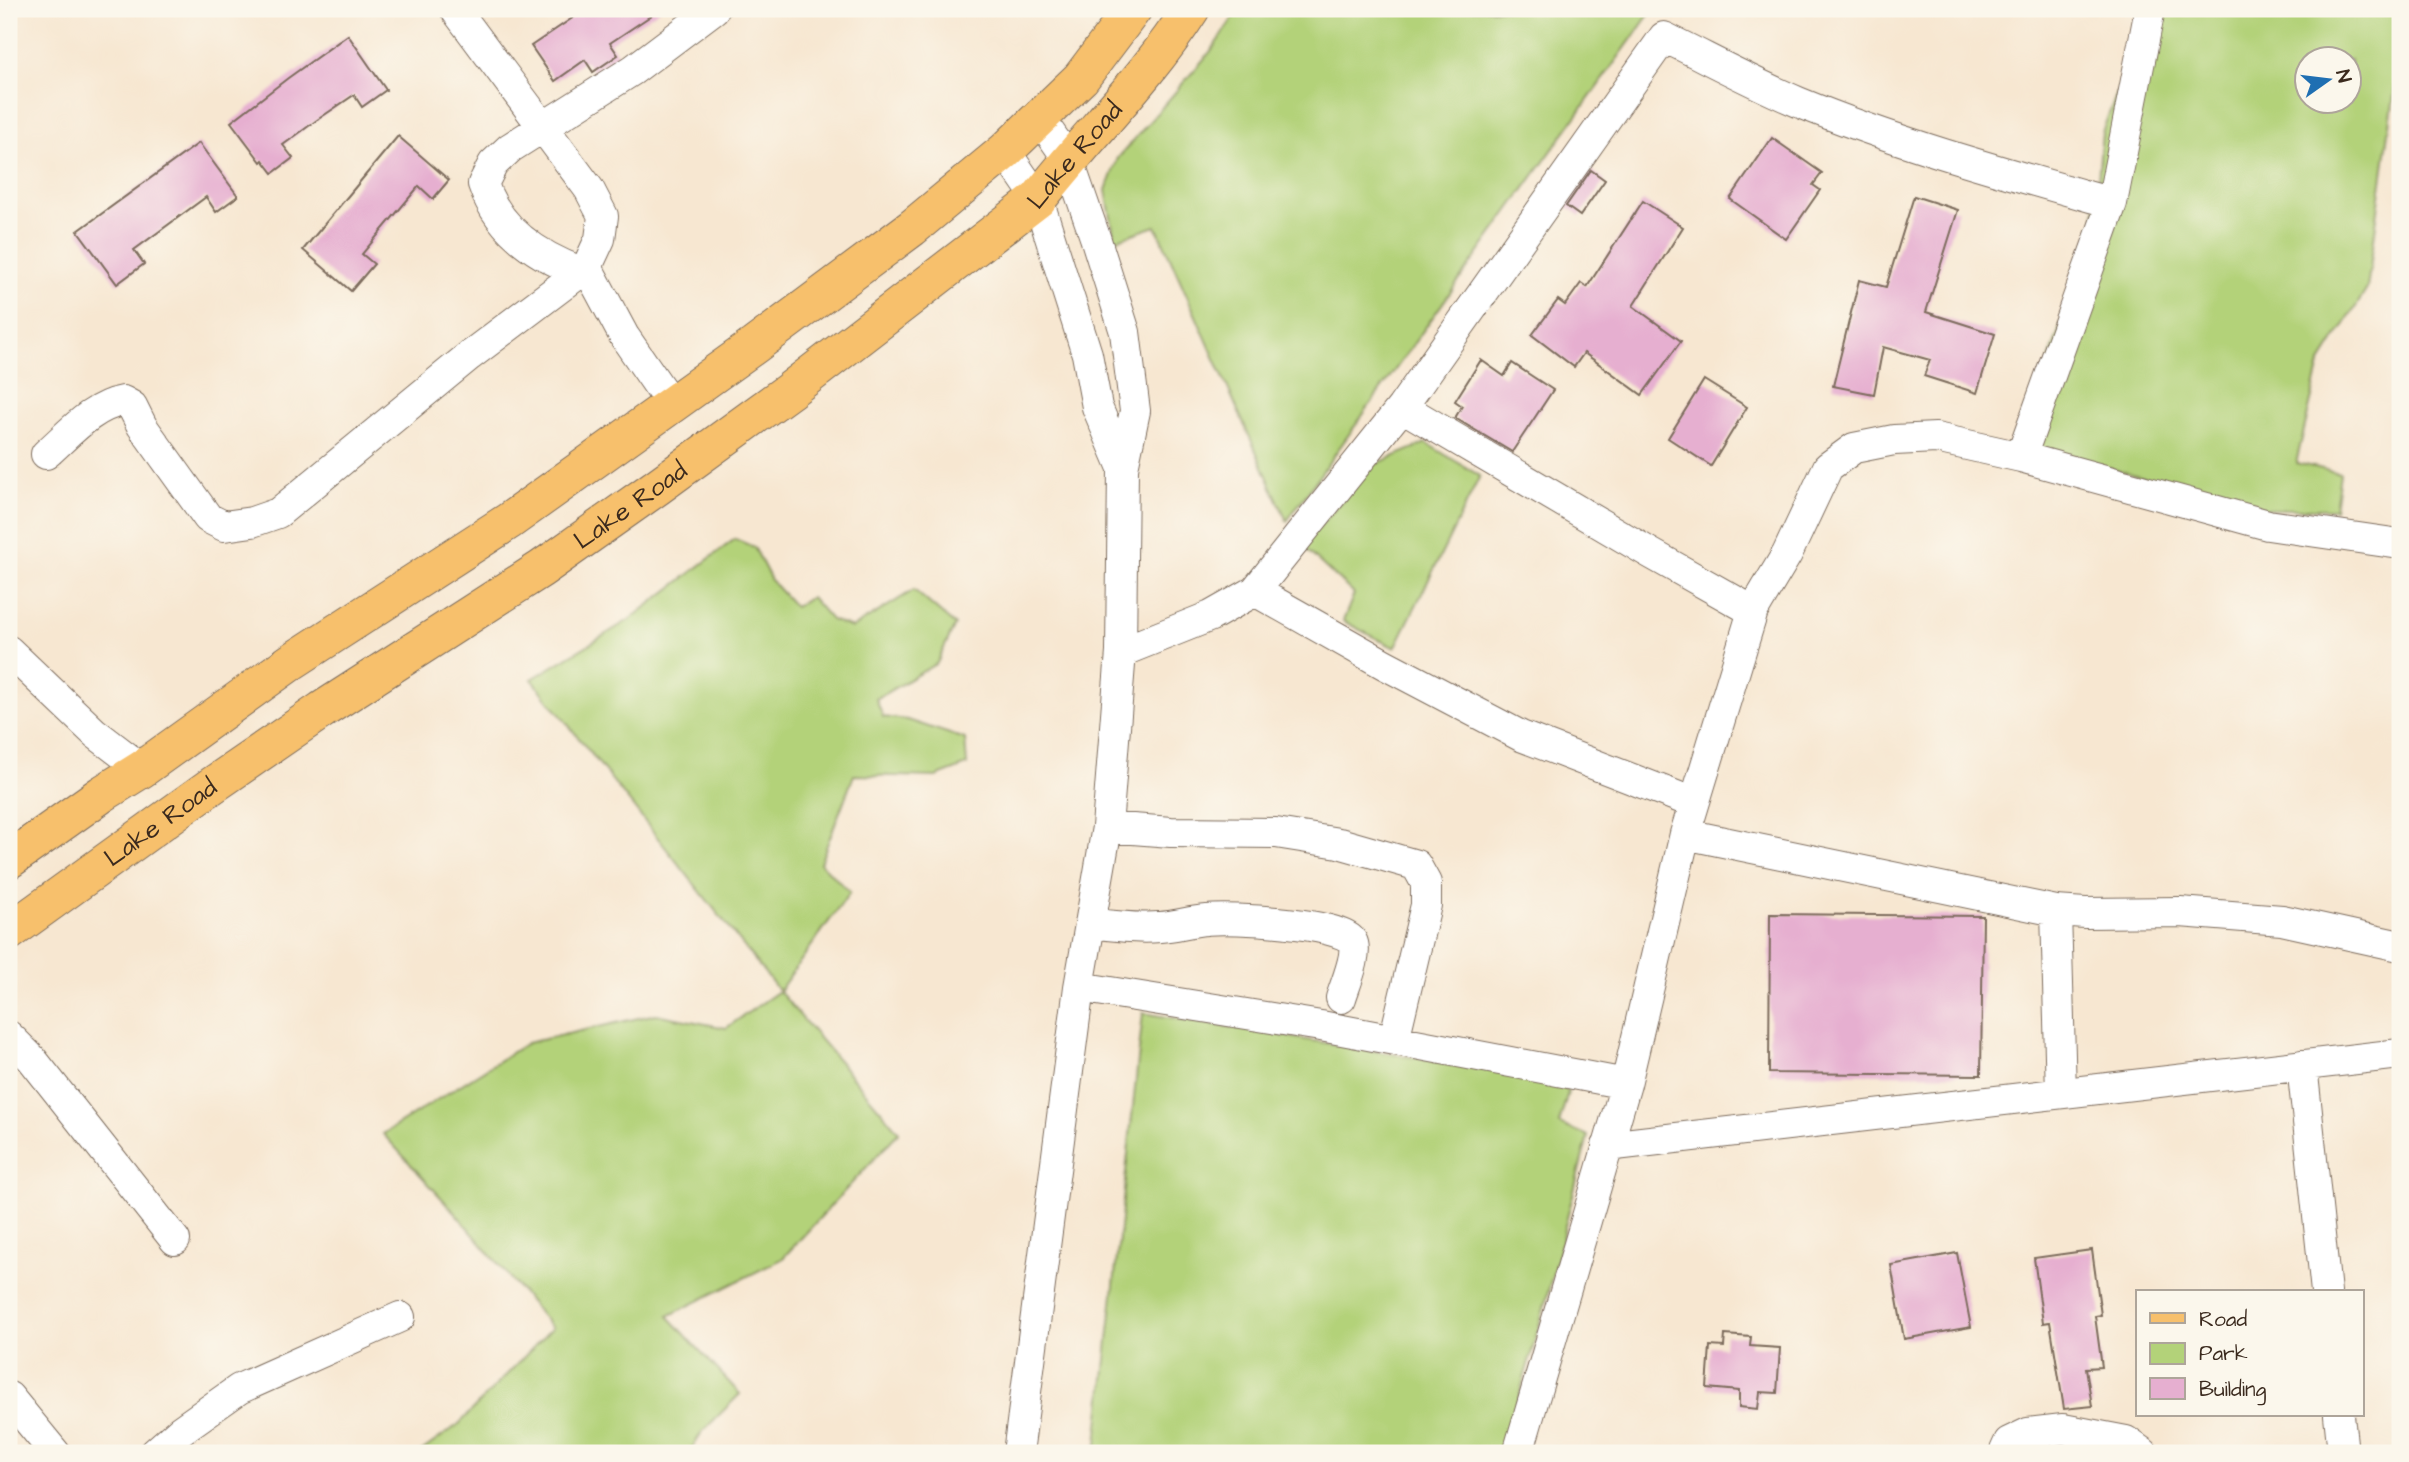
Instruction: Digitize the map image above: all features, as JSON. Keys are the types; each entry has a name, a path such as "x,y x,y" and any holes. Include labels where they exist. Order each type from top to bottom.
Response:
{"main road":[{"name":"Lake Road","path":"9,860 291,662 509,521 755,345 912,228 1005,151 1081,78 1133,9"},
{"name":"Lake Road","path":"9,932 210,787 541,569 636,502 789,391 1038,199 1139,79 1191,9"}],"street":[{"path":"46,454 85,419 110,403 123,401 132,406 142,426 208,519 224,526 252,522 278,513 469,356 584,270 600,239 603,216 589,189 455,9"},
{"path":"671,404 624,336 584,270 555,262 521,239 501,220 489,203 483,184 493,164 510,148 634,70 714,9"},
{"path":"2021,457 2112,203 2150,9"},
{"path":"1121,652 1211,616 1255,591 1402,407 1664,37 1796,101 1884,134 1982,166 2112,203"},
{"path":"1018,1453 1079,986 1107,827 1121,652 1123,468 1135,411 1125,332 1069,159 1039,117"},
{"path":"1005,151 1038,199 1087,354 1097,407 1123,468"},
{"path":"1402,407 1753,611"},
{"path":"1518,1453 1626,1084 1685,834 1753,611 1787,554 1828,467 1854,448 1894,440 1936,438 2021,457 2268,525 2400,544"},
{"path":"1255,591 1384,664 1521,736 1694,803"},
{"path":"9,652 95,733 142,769"},
{"path":"1107,827 1171,832 1276,833 1339,843 1416,865 1426,883 1426,905 1394,1040"},
{"path":"1685,834 2056,911 2180,912 2282,920 2400,946"},
{"path":"2056,911 2061,1093"},
{"path":"1090,923 1158,927 1208,919 1245,919 1309,925 1346,933 1353,942 1354,954 1342,998"},
{"path":"1079,986 1394,1040 1626,1084"},
{"path":"9,1036 32,1059 175,1240"},
{"path":"1607,1146 2400,1054"},
{"path":"2302,1065 2326,1290"},
{"path":"155,1453 181,1430 239,1389 400,1317"},
{"path":"9,1397 55,1453"},
{"path":"2339,1416 2343,1453"},
{"path":"2004,1453 2009,1442 2028,1433 2063,1429 2126,1441 2143,1453"}],"green space":[{"path":"1239,9 1653,9 1287,521 1156,226 1115,240 1106,190 1118,158 1211,51"},
{"path":"2150,9 2400,9 2400,53 2367,289 2320,364 2296,463 2340,473 2335,509 2264,509 2052,453 2022,439 2094,228 2102,132"},
{"path":"1426,443 1480,476 1395,648 1343,621 1354,594 1302,546 1373,465"},
{"path":"735,539 754,547 772,582 795,607 811,597 831,620 852,628 914,590 955,625 937,663 876,699 883,717 908,720 965,739 967,765 936,777 854,775 820,863 850,892 779,991 532,679 629,620"},
{"path":"779,991 899,1132 782,1259 668,1316 740,1394 702,1432 689,1453 419,1453 459,1424 552,1328 458,1216 383,1134 527,1043 656,1014 726,1028"},
{"path":"1143,1013 1557,1081 1568,1092 1559,1124 1588,1136 1543,1312 1503,1453 1096,1453"}],"building":[{"path":"586,9 661,9 610,43 618,55 593,72 585,60 555,81 531,46"},
{"path":"348,35 386,90 362,107 354,95 317,120 283,145 293,158 273,173 263,160 261,162 231,122"},
{"path":"398,136 449,180 433,199 419,186 362,254 374,264 351,291 303,250"},
{"path":"1772,138 1822,173 1813,185 1820,190 1786,239 1730,199"},
{"path":"199,143 238,196 216,212 206,197 134,250 144,264 117,284 78,231"},
{"path":"1591,170 1605,180 1580,216 1566,206"},
{"path":"1914,196 1958,210 1926,312 1995,334 1977,393 1924,376 1930,360 1883,347 1874,394 1833,386 1859,280 1886,287"},
{"path":"1643,201 1683,227 1633,306 1681,341 1642,395 1584,353 1574,367 1532,335 1558,300 1565,305 1581,283 1587,287"},
{"path":"1481,360 1504,376 1512,363 1553,390 1512,452 1455,418 1462,406 1455,401"},
{"path":"1704,380 1747,407 1711,466 1668,438"},
{"path":"1770,914 1983,916 1981,1075 1769,1073"},
{"path":"2092,1250 2101,1315 2095,1316 2102,1367 2086,1368 2092,1406 2064,1409 2050,1322 2043,1323 2034,1258"},
{"path":"1957,1253 1971,1327 1904,1339 1891,1265"},
{"path":"1725,1335 1751,1337 1750,1346 1780,1348 1777,1393 1760,1392 1758,1409 1739,1407 1739,1391 1707,1388 1710,1346 1724,1347"}]}
